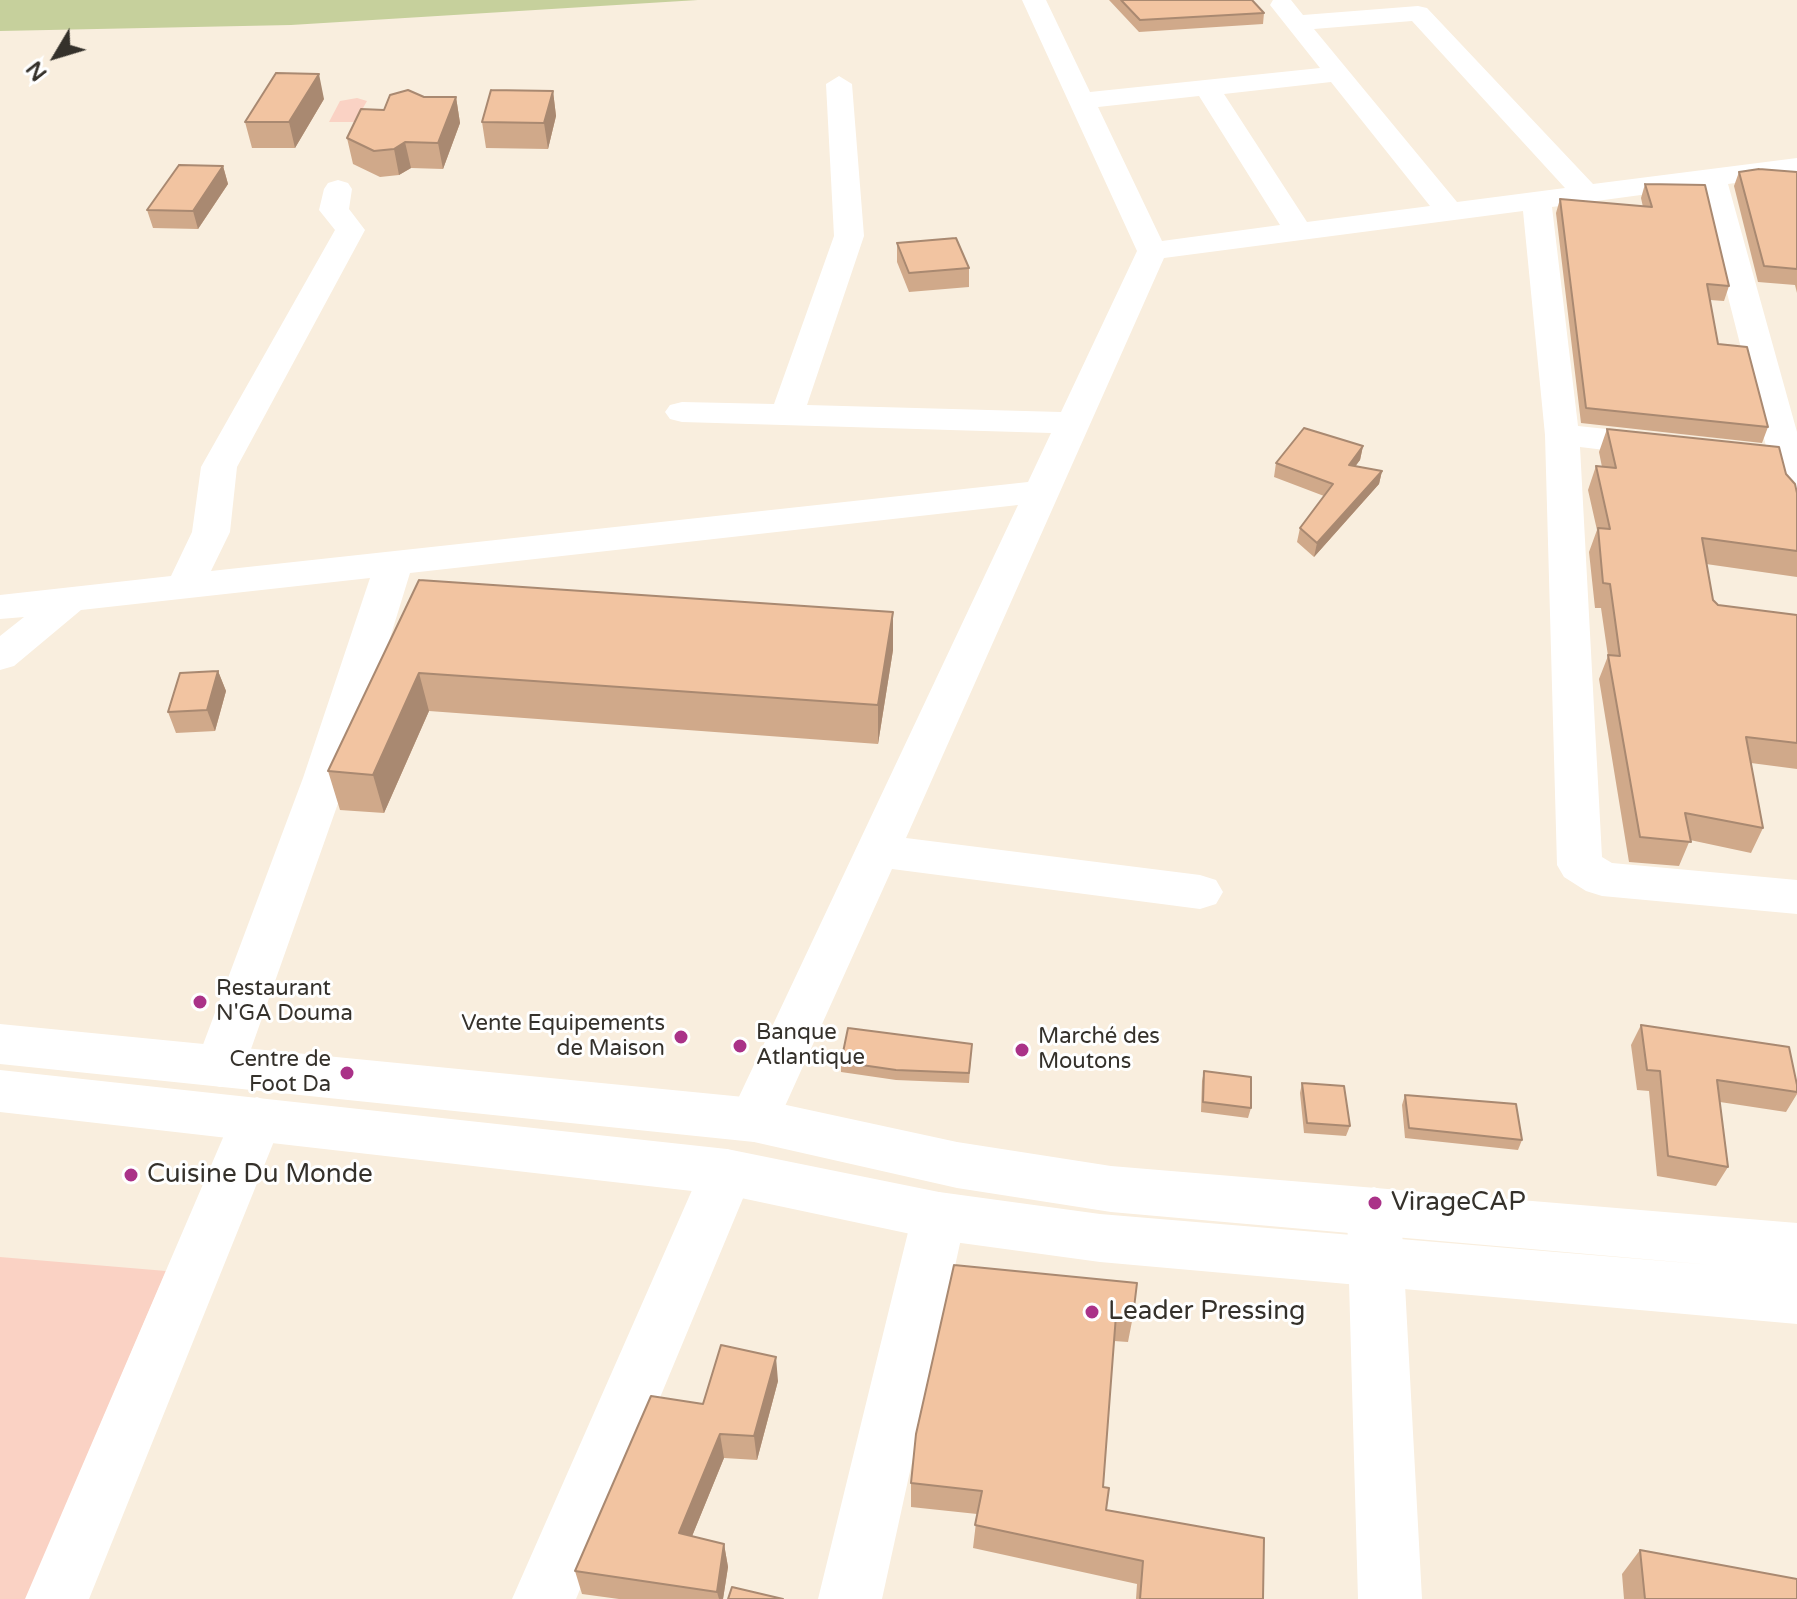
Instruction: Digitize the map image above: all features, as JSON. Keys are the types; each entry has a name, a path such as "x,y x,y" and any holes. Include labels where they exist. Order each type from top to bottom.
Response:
{"main road":[{"path":"754,1120 1152,251 1034,0"},
{"path":"1278,0 1451,213"},
{"path":"1296,23 1418,13 1587,195"},
{"path":"1081,101 1338,74"},
{"path":"787,415 849,236 839,84"},
{"path":"1207,88 1299,232"},
{"path":"1152,251 1537,203 1797,166"},
{"path":"1712,177 1780,458 1797,497"},
{"path":"185,587 211,532 218,502 219,467 350,230 334,210 338,189"},
{"path":"1537,203 1562,435 1580,865 1602,879 1797,897"},
{"path":"682,412 1074,423"},
{"path":"1562,435 1697,449"},
{"path":"0,607 1042,491"},
{"path":"220,1066 325,778 394,563"},
{"path":"0,657 70,599"},
{"path":"877,851 1200,892"},
{"path":"0,1044 754,1120 957,1165 1375,1236 1797,1298"},
{"path":"0,1091 727,1172 939,1216 1100,1238 1375,1236 1797,1248"},
{"path":"57,1599 257,1119"},
{"path":"544,1599 727,1172"},
{"path":"850,1599 939,1216"},
{"path":"1375,1236 1390,1599"}],"shaded area":[{"path":"0,0 698,0 291,25 0,31"},
{"path":"357,98 367,101 355,122 329,122 340,101"},
{"path":"0,1257 166,1271 26,1599 0,1599"}],"building":[{"path":"1121,0 1252,0 1264,13 1140,20"},
{"path":"276,73 319,74 289,122 245,122"},
{"path":"408,90 424,97 456,97 438,143 405,142 394,149 374,151 347,138 361,109 384,110 390,95"},
{"path":"491,90 553,91 544,123 482,122"},
{"path":"179,165 223,166 193,211 147,210"},
{"path":"1759,169 1797,172 1797,269 1764,266 1739,172"},
{"path":"1645,184 1705,185 1729,286 1707,284 1718,344 1747,347 1768,427 1586,408 1560,199 1652,207"},
{"path":"956,238 969,268 909,273 897,243"},
{"path":"1304,428 1363,446 1349,465 1382,471 1317,543 1300,528 1333,484 1276,463"},
{"path":"1607,429 1779,447 1786,474 1795,484 1797,551 1702,538 1713,600 1718,605 1797,615 1797,743 1746,737 1763,828 1685,813 1691,842 1640,837 1608,655 1620,656 1610,584 1603,583 1598,528 1610,529 1596,466 1616,468"},
{"path":"419,580 893,612 878,705 419,673 373,775 328,771"},
{"path":"218,671 207,710 168,712 180,673"},
{"path":"1641,1025 1789,1047 1797,1092 1717,1080 1728,1167 1668,1156 1660,1071 1647,1070"},
{"path":"848,1028 972,1044 969,1073 896,1070 841,1062"},
{"path":"1204,1071 1251,1077 1251,1108 1203,1102"},
{"path":"1302,1083 1344,1086 1350,1126 1307,1123"},
{"path":"1405,1095 1516,1104 1522,1140 1409,1128"},
{"path":"954,1265 1137,1283 1133,1316 1116,1315 1103,1487 1109,1488 1106,1510 1264,1538 1263,1599 1140,1599 1143,1561 975,1525 982,1491 911,1483 916,1434"},
{"path":"721,1345 776,1357 754,1436 720,1434 679,1533 724,1544 717,1592 575,1571 651,1396 703,1404"},
{"path":"1640,1550 1797,1579 1797,1599 1645,1599"},
{"path":"732,1587 783,1599 728,1599"}],"place":[{"name":"Restaurant N'GA Douma","path":"200,1002"},
{"name":"Vente Equipements de Maison","path":"681,1037"},
{"name":"Banque Atlantique","path":"740,1046"},
{"name":"Marché des Moutons","path":"1022,1050"},
{"name":"Centre de Foot Da","path":"347,1073"},
{"name":"Cuisine Du Monde","path":"131,1175"},
{"name":"VirageCAP","path":"1375,1203"},
{"name":"Leader Pressing","path":"1092,1312"}]}
